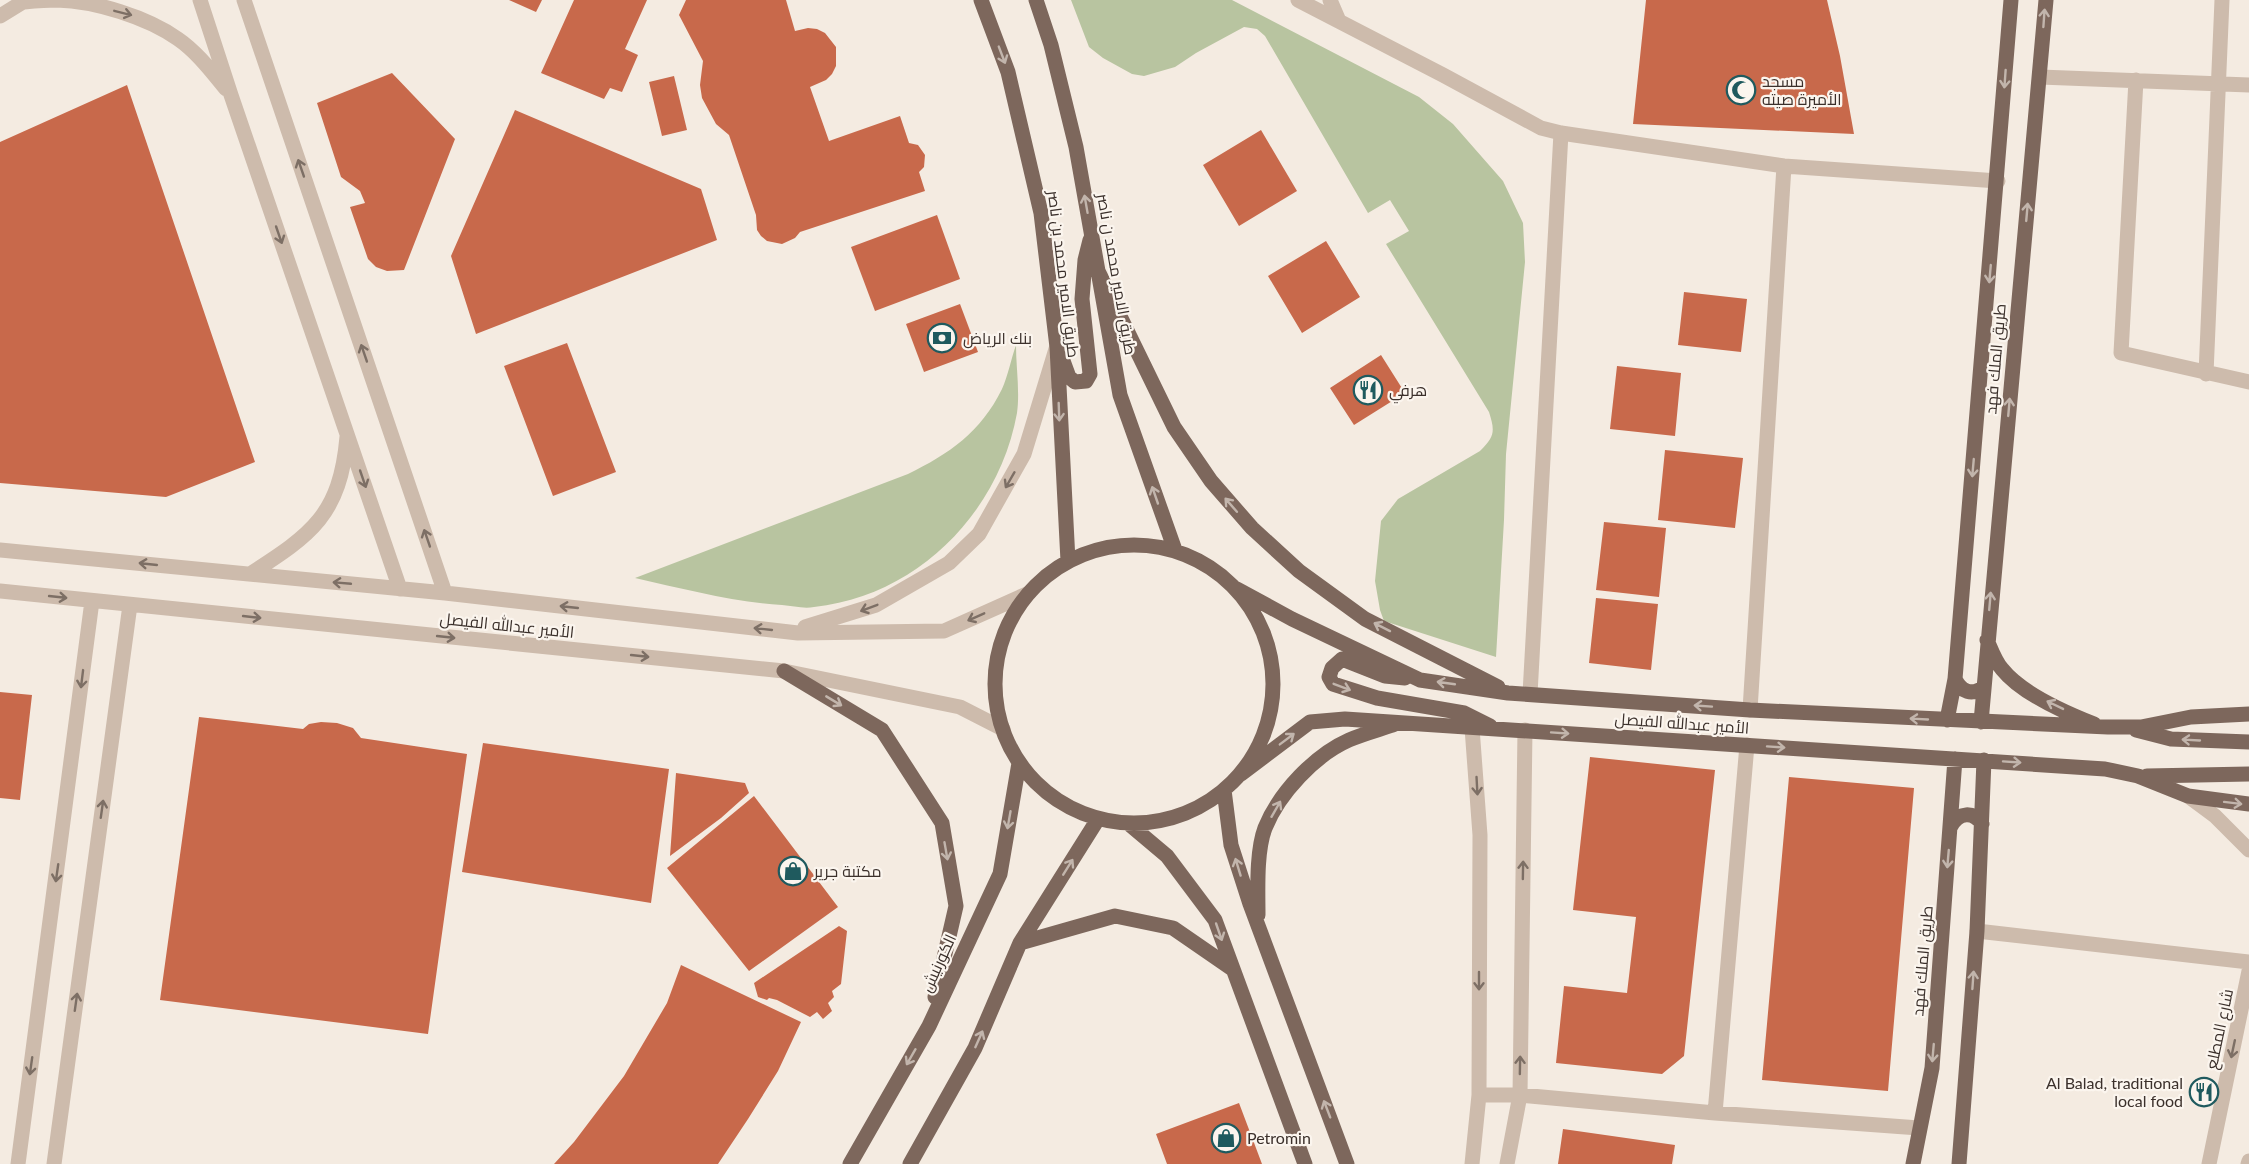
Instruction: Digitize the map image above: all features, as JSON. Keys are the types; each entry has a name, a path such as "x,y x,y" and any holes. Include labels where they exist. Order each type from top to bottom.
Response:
{"main road":[{"name":"طريق الامير محمد بن ناصر","path":"981,0 1008,72 1041,213 1057,347 1068,561"},
{"name":"طريق الامير محمد ن ناصر","path":"1036,0 1052,45 1076,147 1120,395 1175,550"},
{"name":"طريق الملك فهد","path":"1947,720 1955,679 1998,181 2011,0"},
{"name":"طريق الملك فهد","path":"1981,722 2046,0"},
{"path":"1057,347 1069,377 1075,382 1086,381 1090,374 1082,299 1084,260 1091,234"},
{"path":"1098,270 1174,427 1211,481 1252,528 1299,571 1365,618 1508,693"},
{"path":"1138,544 1175,550 1208,566 1237,589 1260,623 1272,661 1273,701 1262,740 1241,774 1224,790 1196,809 1163,821 1129,824 1098,819 1067,807 1041,788 1019,763 1003,729 995,682 1005,634 1029,593 1047,575 1068,561 1102,548 1138,544"},
{"name":"الأمير عبدالله الفيصل","path":"1237,589 1292,619 1420,680 1508,693 1750,710 2116,727"},
{"path":"1987,639 2001,668 2019,684 2042,699 2092,724 2171,739 2249,742"},
{"path":"1420,680 1385,676 1342,660 1332,668 1329,677 1333,684 1343,688 1377,698 1464,713 1496,729"},
{"path":"784,671 882,730 942,824 956,906 929,1026"},
{"path":"1955,679 1959,687 1967,692 1976,692 1984,687"},
{"path":"2116,727 2141,727 2191,717 2249,714"},
{"name":"الأمير عبدالله الفيصل","path":"1241,774 1310,722 1345,719 1984,760 2105,769 2138,776"},
{"path":"1258,927 1258,873 1265,829 1282,798 1312,763 1348,741 1401,722"},
{"name":"طريق الملك فهد","path":"1913,1164 1932,1068 1954,759"},
{"path":"1959,1164 1977,931 1984,760"},
{"name":"الكورنيش","path":"850,1164 929,1026 1000,874 1019,763"},
{"path":"2138,776 2249,774"},
{"path":"2138,776 2188,796 2249,804"},
{"path":"1224,790 1232,845 1258,927 1347,1164"},
{"path":"1951,826 1956,819 1968,815 1976,818 1982,825"},
{"path":"910,1164 975,1048 1020,942 1098,819"},
{"path":"1129,824 1167,856 1215,920 1305,1164"},
{"path":"1020,942 1115,916 1173,928 1231,968"}],"street":[{"path":"0,16 25,1 57,0 89,4 134,16 178,39 206,65 231,95"},
{"path":"0,550 400,588 200,0"},
{"path":"244,0 446,593"},
{"path":"1298,0 1541,128 1561,133 1784,166 1998,181"},
{"path":"1330,0 1340,21"},
{"path":"2206,374 2222,0"},
{"path":"2040,77 2249,85"},
{"path":"2136,80 2121,353 2249,382"},
{"path":"1530,694 1561,133"},
{"path":"1750,710 1784,166"},
{"path":"788,632 876,606 949,563 979,534 1024,454 1057,347"},
{"path":"250,574 292,547 317,524 336,492 344,462 347,431"},
{"name":"الأمير عبدالله الفيصل","path":"400,588 788,632 944,631 1029,593"},
{"name":"الأمير عبدالله الفيصل","path":"0,591 784,671 960,706 1003,729"},
{"path":"18,1164 92,601"},
{"path":"54,1164 130,604"},
{"path":"1472,728 1480,836 1479,1095 1472,1164"},
{"path":"1507,1164 1520,1095 1526,730"},
{"path":"1715,1113 1747,745"},
{"path":"2188,796 2215,816 2249,850"},
{"path":"1977,931 2249,963"},
{"name":"شارع المطلع","path":"2209,1164 2249,971"},
{"path":"1479,1095 1520,1095 1715,1113 1919,1128"}],"green space":[{"path":"1071,0 1232,0 1419,97 1453,124 1503,181 1523,223 1525,262 1506,454 1496,657 1384,621 1380,610 1375,581 1381,521 1398,499 1480,451 1489,441 1493,429 1489,412 1386,244 1409,231 1390,200 1368,213 1265,36 1257,29 1244,27 1175,67 1144,76 1132,74 1103,58 1089,47"},
{"path":"1016,345 1018,405 1007,450 992,484 972,515 947,543 919,567 887,586 852,600 810,608 727,598 635,578 908,474 937,458 974,430 994,404 1004,384"}],"building":[{"path":"509,0 542,0 536,12"},
{"path":"574,0 647,0 625,49 638,55 622,92 610,88 604,99 541,73"},
{"path":"686,0 786,0 795,31 808,28 817,29 825,33 836,47 836,66 832,74 826,80 810,87 829,141 900,116 909,143 918,145 925,155 924,167 919,172 925,191 800,232 795,238 782,244 767,241 757,230 756,215 729,135 716,124 702,98 700,85 703,61 679,15"},
{"name":"مسجد الأميرة صيته","path":"1646,0 1827,0 1854,134 1633,124"},
{"path":"392,73 455,139 404,270 387,271 376,267 368,259 350,207 365,203 360,191 341,177 317,103"},
{"path":"674,76 687,130 662,136 649,82"},
{"path":"127,85 255,462 166,497 0,483 0,142"},
{"path":"515,110 701,189 717,240 476,334 451,256"},
{"path":"1261,130 1297,191 1239,226 1203,165"},
{"path":"937,215 960,279 875,311 851,247"},
{"path":"1326,241 1360,297 1302,333 1268,276"},
{"path":"1684,292 1747,299 1741,352 1678,345"},
{"name":"بنك الرياض","path":"960,304 978,352 924,372 906,324"},
{"path":"567,343 616,472 553,496 504,366"},
{"name":"هرفي","path":"1381,355 1405,393 1354,425 1330,388"},
{"path":"1617,366 1681,373 1675,436 1610,429"},
{"path":"1665,450 1743,458 1735,528 1658,520"},
{"path":"1604,522 1666,528 1659,597 1596,590"},
{"path":"1596,598 1658,604 1651,670 1589,663"},
{"path":"0,692 32,695 20,800 0,798"},
{"path":"199,717 303,729 309,724 337,723 353,728 361,738 467,754 428,1034 160,1000"},
{"path":"483,743 669,769 651,903 462,872"},
{"path":"1590,757 1715,770 1684,1056 1662,1074 1556,1063 1564,986 1627,993 1636,917 1573,910"},
{"path":"676,773 745,783 749,793 721,818 670,856"},
{"path":"1789,777 1914,788 1888,1091 1762,1080"},
{"path":"754,796 838,907 749,971 667,868"},
{"path":"839,926 847,931 841,984 832,991 834,997 828,1003 832,1011 823,1019 817,1012 810,1017 777,1000 758,997 754,983"},
{"path":"681,965 801,1022 778,1071 748,1119 718,1164 554,1164 574,1142 624,1076 667,1003"},
{"path":"1239,1103 1262,1164 1167,1164 1156,1134"},
{"path":"1563,1129 1675,1145 1672,1164 1558,1164"}],"place":[{"name":"مسجد الأميرة صيته","path":"1741,90"},
{"name":"بنك الرياض","path":"942,338"},
{"name":"هرفي","path":"1368,390"},
{"name":"مكتبة جرير","path":"793,871"},
{"name":"Al Balad, traditional local food","path":"2204,1092"},
{"name":"Petromin","path":"1226,1138"}]}
